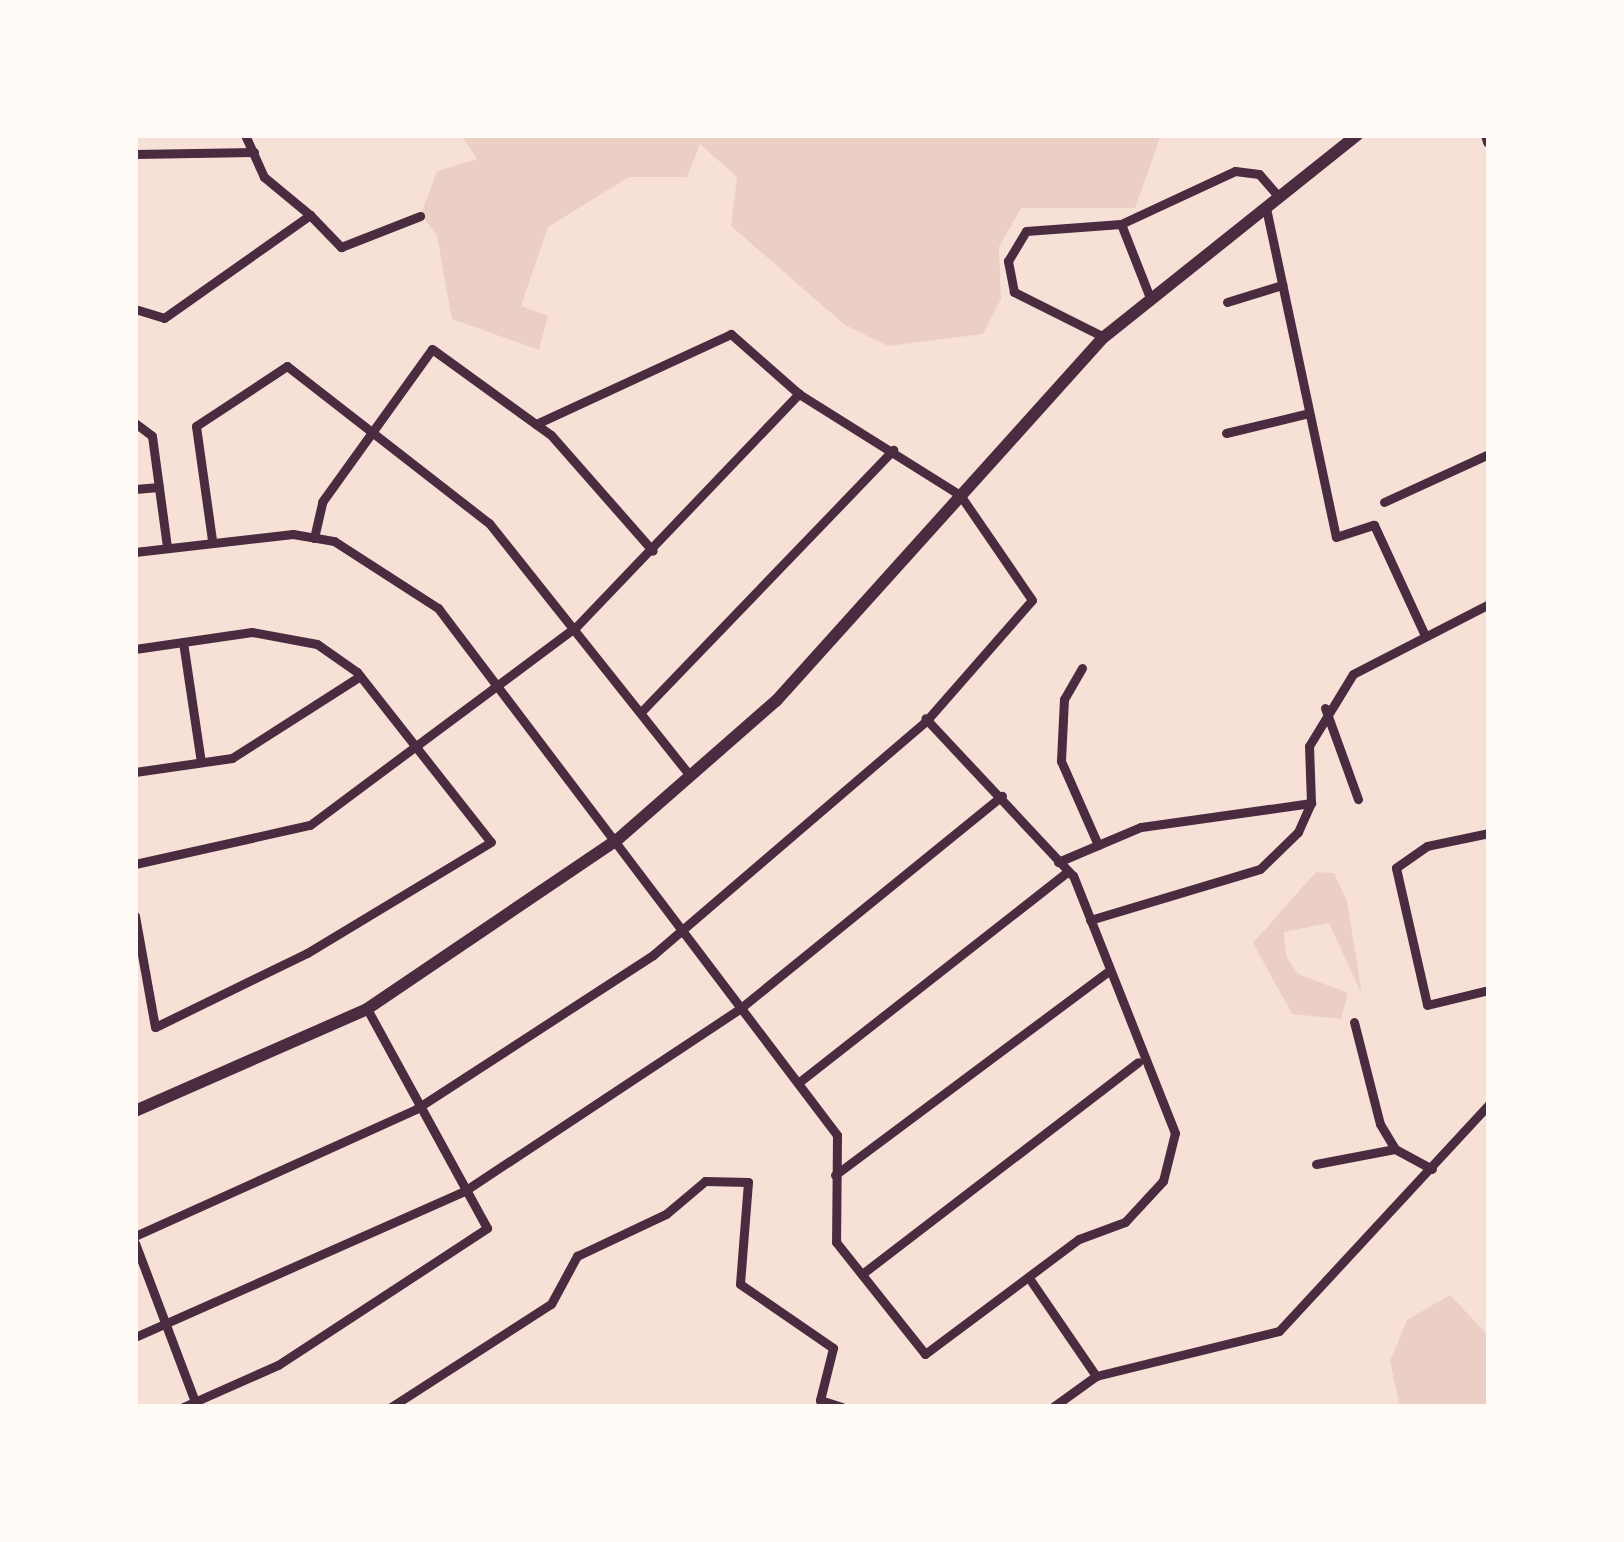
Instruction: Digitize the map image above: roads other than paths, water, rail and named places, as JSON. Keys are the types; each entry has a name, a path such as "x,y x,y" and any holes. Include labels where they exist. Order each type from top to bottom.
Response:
{"street":[{"path":"245,135 264,177 341,248 420,216"},
{"path":"135,1111 367,1009 616,840 776,701 1104,337 1356,135"},
{"path":"135,154 254,152"},
{"path":"1104,337 1014,292 1008,261 1033,228 1121,224 1232,172 1259,174 1279,197"},
{"path":"1266,208 1336,537 1374,525 1424,633"},
{"path":"135,309 164,318 310,215"},
{"path":"1121,224 1151,299"},
{"path":"1227,302 1282,285"},
{"path":"196,1405 135,1240 416,1108 683,929 926,719 1033,600 960,495 799,394 719,331 536,424"},
{"path":"314,538 322,502 432,350 536,424 653,551"},
{"path":"212,540 196,426 287,366 489,523 690,776"},
{"path":"135,864 310,825 576,627 799,394"},
{"path":"1226,433 1309,413"},
{"path":"135,423 152,436 167,547"},
{"path":"640,712 893,450"},
{"path":"1384,502 1489,454"},
{"path":"135,489 159,487"},
{"path":"135,552 212,540 314,538 407,582 616,840 837,1135 836,1242 925,1354 1029,1278 1125,1222 1163,1181 1174,1133 1138,1061 1109,971 1068,871 926,719"},
{"path":"1090,920 1260,869 1311,803 1309,746 1325,708 1353,674 1424,633 1489,604"},
{"path":"135,649 252,632 317,644 361,676 491,842 307,953 155,1027 135,916"},
{"path":"183,642 201,762"},
{"path":"1082,668 1064,699 1061,761 1098,845"},
{"path":"135,772 201,762 290,730 361,676"},
{"path":"1325,708 1358,799"},
{"path":"135,1337 167,1327 466,1190 742,1007 1002,796"},
{"path":"1058,862 1141,827 1311,803"},
{"path":"1489,833 1427,846 1396,868 1426,1005 1489,990"},
{"path":"798,1083 1068,871"},
{"path":"835,1174 1109,971"},
{"path":"183,1407 278,1365 487,1228 416,1108 367,1009"},
{"path":"1354,1022 1395,1148"},
{"path":"862,1274 1138,1061"},
{"path":"1053,1407 1096,1376 1279,1331 1489,1104"},
{"path":"1316,1164 1395,1148 1432,1169"},
{"path":"391,1407 551,1304 577,1256 667,1214 705,1181 748,1182 740,1284 833,1348 820,1400 842,1407"},
{"path":"1029,1278 1096,1376"}]}
